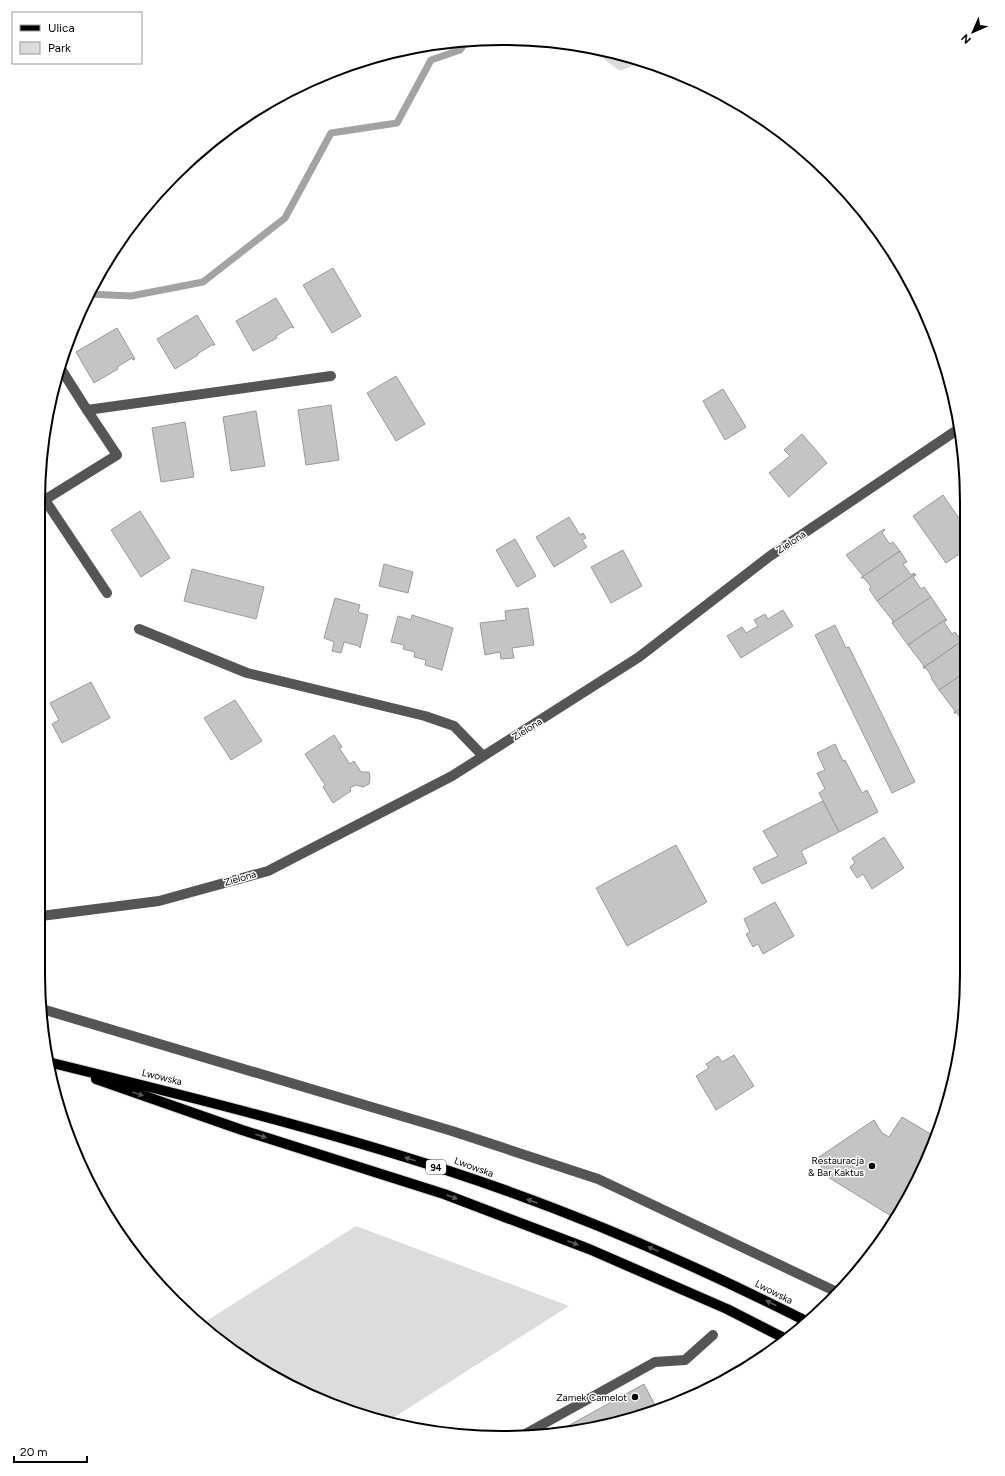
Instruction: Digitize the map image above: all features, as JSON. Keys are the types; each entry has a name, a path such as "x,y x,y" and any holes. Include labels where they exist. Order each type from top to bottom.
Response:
{"main road":[{"name":"Lwowska","path":"54,1063 247,1110 451,1172 590,1222 725,1280 802,1319"},
{"name":"Lwowska","path":"54,1064 242,1130 451,1197 589,1249 728,1309 781,1336"}],"street":[{"path":"45,499 117,455 64,374"},
{"path":"87,410 331,376"},
{"name":"Zielona","path":"45,915 159,901 268,871 452,776 639,657 770,556 954,432"},
{"path":"45,508 107,593"},
{"path":"139,629 247,673 425,716 454,726 483,756"},
{"path":"47,1010 452,1131 598,1179 832,1290"},
{"path":"532,1430 655,1362 684,1360 714,1335"}],"green space":[{"path":"599,56 635,65 620,71"},
{"path":"356,1226 569,1306 394,1417 355,1407 300,1384 248,1354 206,1321"}],"building":[{"path":"333,268 361,316 332,333 303,285"},
{"path":"276,298 294,328 291,327 276,336 277,338 253,351 236,321"},
{"path":"197,315 215,345 212,345 197,354 198,355 175,369 157,339"},
{"path":"117,328 135,359 133,360 132,358 117,367 118,369 94,383 76,352"},
{"path":"396,376 425,424 396,441 367,393"},
{"path":"723,389 746,427 725,440 703,401"},
{"path":"331,405 339,460 306,465 298,410"},
{"path":"256,411 265,466 231,471 223,417"},
{"path":"185,422 194,477 161,482 152,428"},
{"path":"802,434 827,463 789,497 769,473 790,456 784,450"},
{"path":"943,495 960,520 960,554 946,563 913,516"},
{"path":"140,511 170,558 141,577 111,530"},
{"path":"569,517 580,535 583,533 586,538 582,540 587,547 554,567 536,537"},
{"path":"884,529 885,530 882,533 890,544 893,542 900,551 861,578 863,576 846,555"},
{"path":"515,539 536,576 517,587 496,550"},
{"path":"623,550 642,586 611,603 591,567"},
{"path":"900,551 907,562 903,564 911,575 914,573 915,574 877,601 869,589 871,587 864,578 861,578"},
{"path":"384,564 413,572 408,593 379,586"},
{"path":"192,569 264,587 256,619 184,601"},
{"path":"915,574 916,575 913,577 921,589 924,587 931,597 892,623 893,621 877,601"},
{"path":"931,597 946,619 908,645 892,623"},
{"path":"335,598 360,605 358,612 368,615 360,648 359,646 344,642 341,653 332,651 334,642 324,638"},
{"path":"528,608 534,645 512,648 514,658 501,659 500,652 485,655 480,623 506,620 505,611"},
{"path":"783,610 793,626 741,658 727,636 742,627 746,633 758,626 754,620 765,614 768,619"},
{"path":"412,615 453,628 442,670 425,665 426,660 414,657 415,652 403,649 404,645 391,642 398,616 411,620"},
{"path":"946,619 947,620 944,622 952,634 955,632 960,638 960,642 923,668 924,666 908,645"},
{"path":"835,625 846,648 849,647 915,782 892,793 815,635"},
{"path":"960,642 960,676 939,690 926,668 923,668"},
{"path":"960,676 960,709 954,713 955,711 939,690"},
{"path":"91,682 110,718 62,743 52,724 59,720 50,703"},
{"path":"235,700 262,741 231,760 204,718"},
{"path":"960,709 960,718 957,713 954,713"},
{"path":"334,735 342,747 339,748 350,764 354,761 361,772 369,772 370,778 369,784 363,787 356,785 350,788 351,791 333,803 323,787 325,785 305,754"},
{"path":"835,744 862,793 867,790 878,812 839,832 819,793 825,789 817,773 825,770 817,753"},
{"path":"823,801 839,832 801,851 807,863 762,884 753,868 778,856 763,831"},
{"path":"884,837 904,868 872,889 863,874 857,878 850,867 855,863 852,858"},
{"path":"676,845 707,902 627,946 596,888"},
{"path":"775,902 794,936 763,954 758,944 753,947 746,934 750,932 744,919"},
{"path":"734,1055 754,1086 716,1110 696,1076 709,1068 706,1064 718,1056 722,1062"},
{"name":"Restauracja & Bar Kaktus","path":"902,1117 931,1134 913,1176 891,1216 823,1174 819,1157 874,1120 882,1133 889,1137"},
{"name":"Zamek Camelot","path":"644,1384 655,1405 592,1422 568,1426"}],"waterway":[{"path":"95,294 131,296 203,282 285,218 331,133 397,123 431,60 460,50 462,47"}],"place":[{"name":"Restauracja & Bar Kaktus","path":"872,1166"},
{"name":"Zamek Camelot","path":"635,1397"}]}
